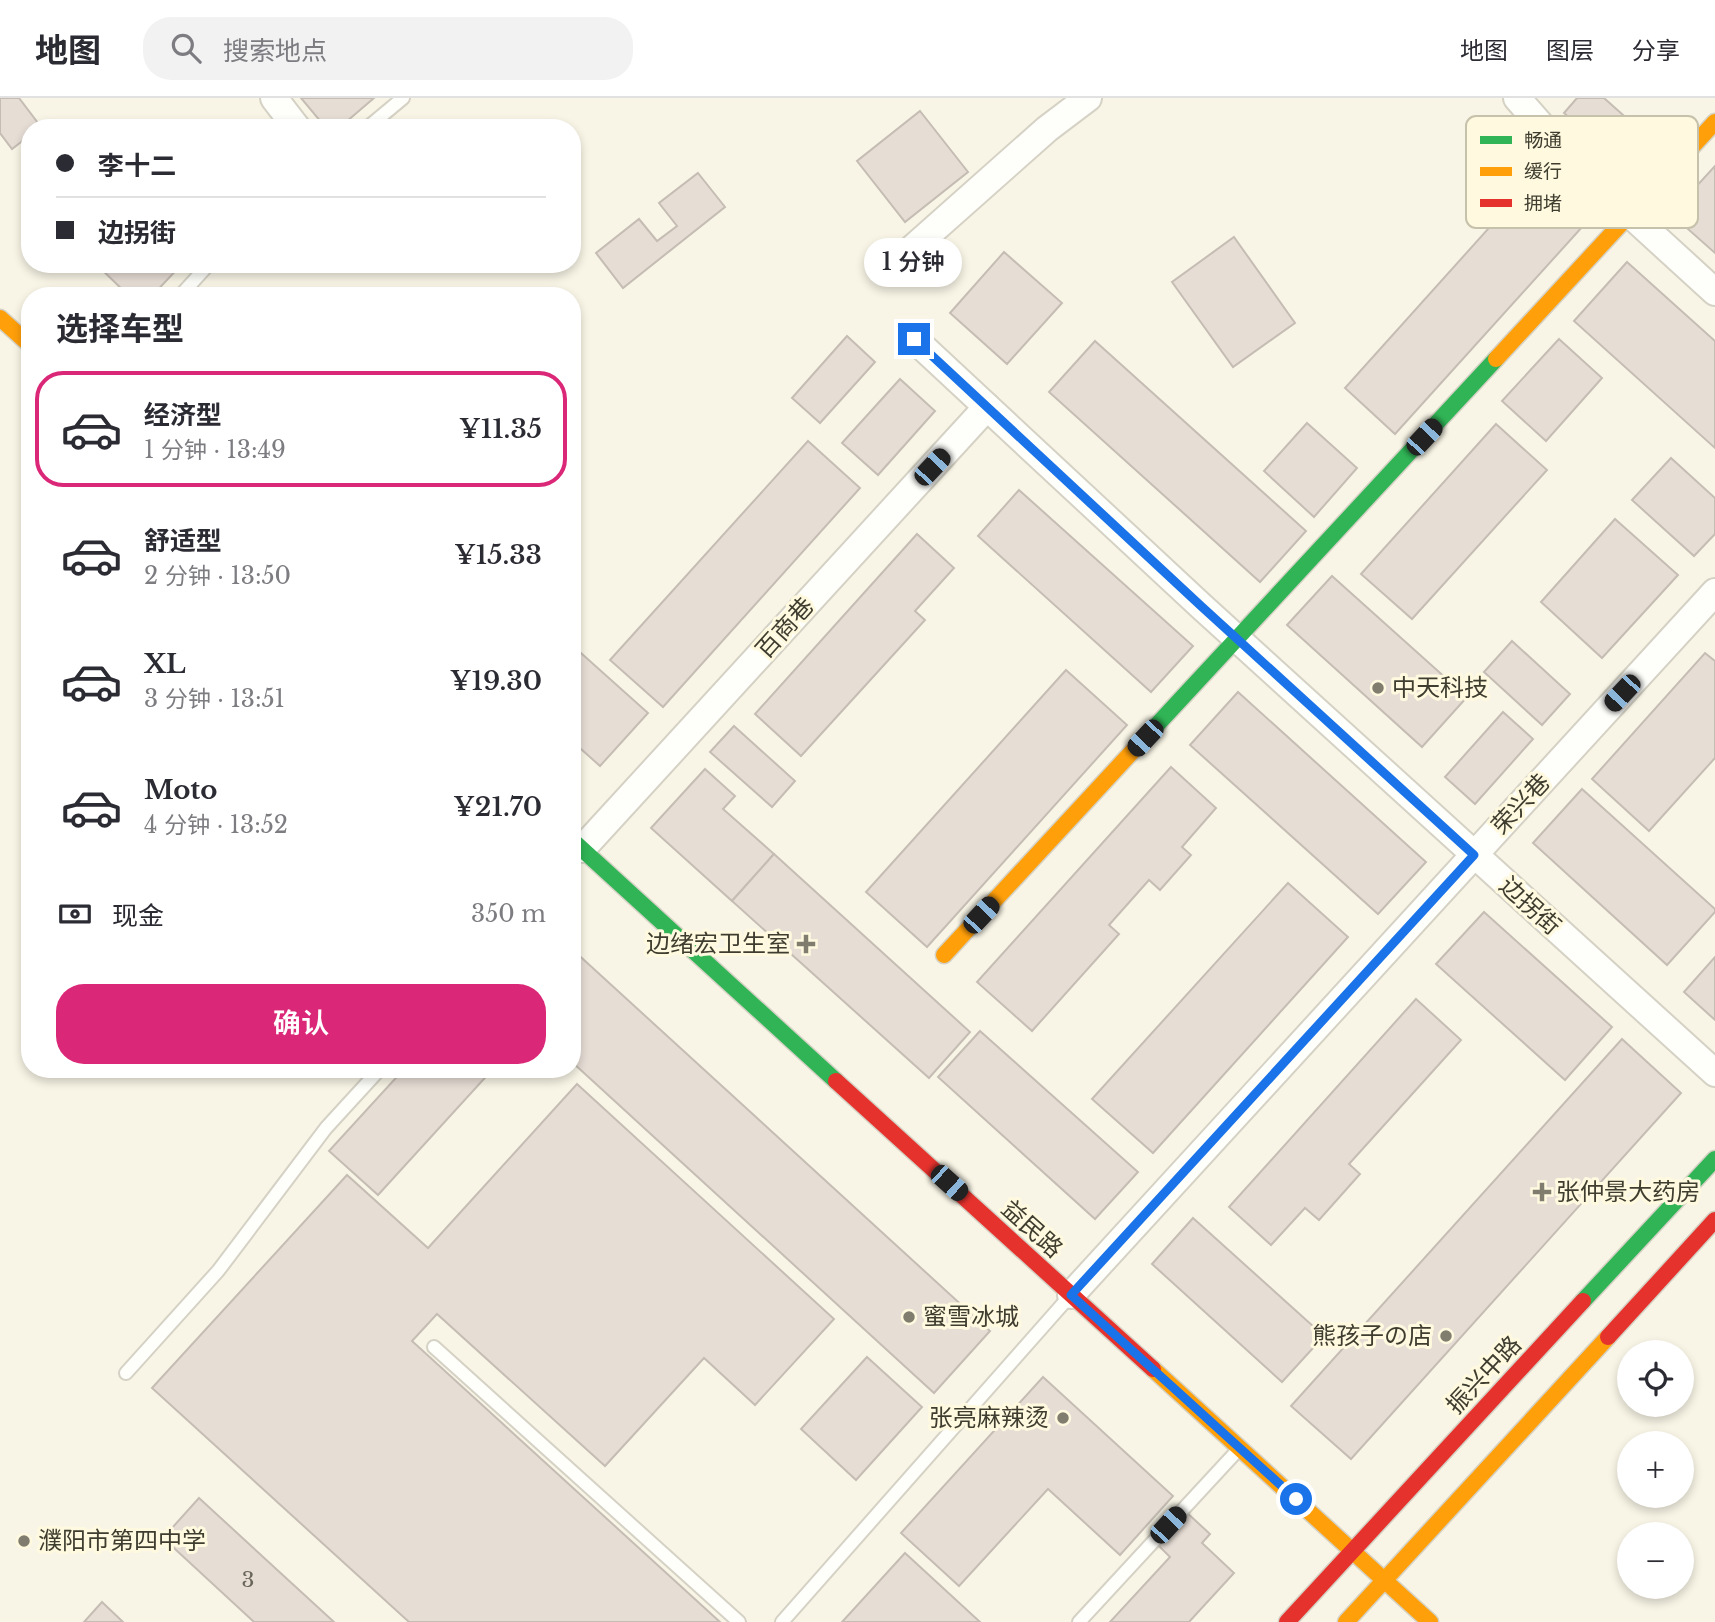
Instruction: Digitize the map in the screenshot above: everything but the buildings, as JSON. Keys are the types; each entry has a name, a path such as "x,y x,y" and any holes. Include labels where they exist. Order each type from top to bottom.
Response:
{"street":[{"path":"274,98 290,119"},
{"path":"904,256 1047,129 1088,98"},
{"path":"1517,98 1533,116"},
{"path":"1698,140 1715,122"},
{"path":"944,955 1617,228"},
{"path":"1645,228 1715,292"},
{"path":"0,318 21,337"},
{"name":"边拐街","path":"914,339 1236,639 1715,1073"},
{"name":"百商巷","path":"581,844 987,407"},
{"name":"荣兴巷","path":"1071,1295 1715,592"},
{"name":"益民路","path":"581,854 1430,1622"},
{"name":"振兴中路","path":"1287,1622 1715,1159"},
{"path":"1346,1622 1715,1220"}],"lane":[{"path":"378,119 403,98"},
{"path":"188,287 201,273"},
{"path":"126,1373 218,1271 326,1128 372,1078"},
{"path":"782,1622 1071,1295"},
{"path":"434,1347 739,1622"},
{"path":"1079,1622 1240,1448"}],"traffic: fast":[{"path":"1142,741 1496,359"},
{"path":"581,848 836,1081"},
{"path":"1583,1301 1715,1159"}],"traffic: slow":[{"path":"1698,140 1715,122"},
{"path":"1496,359 1617,228"},
{"path":"0,318 21,337"},
{"path":"944,955 1142,741"},
{"path":"1346,1622 1608,1337"},
{"path":"1153,1369 1430,1622"}],"traffic: jam":[{"path":"836,1081 1153,1369"},
{"path":"1608,1337 1715,1220"},
{"path":"1287,1622 1583,1301"}],"place":[{"name":"中天科技","path":"1378,688"},
{"name":"边绪宏卫生室","path":"806,944"},
{"name":"张仲景大药房","path":"1542,1192"},
{"name":"蜜雪冰城","path":"909,1317"},
{"name":"熊孩子の店","path":"1446,1336"},
{"name":"张亮麻辣烫","path":"1063,1418"},
{"name":"濮阳市第四中学","path":"24,1541"}],"route":[{"path":"914,339 1474,855 1071,1295 1296,1499"}]}
